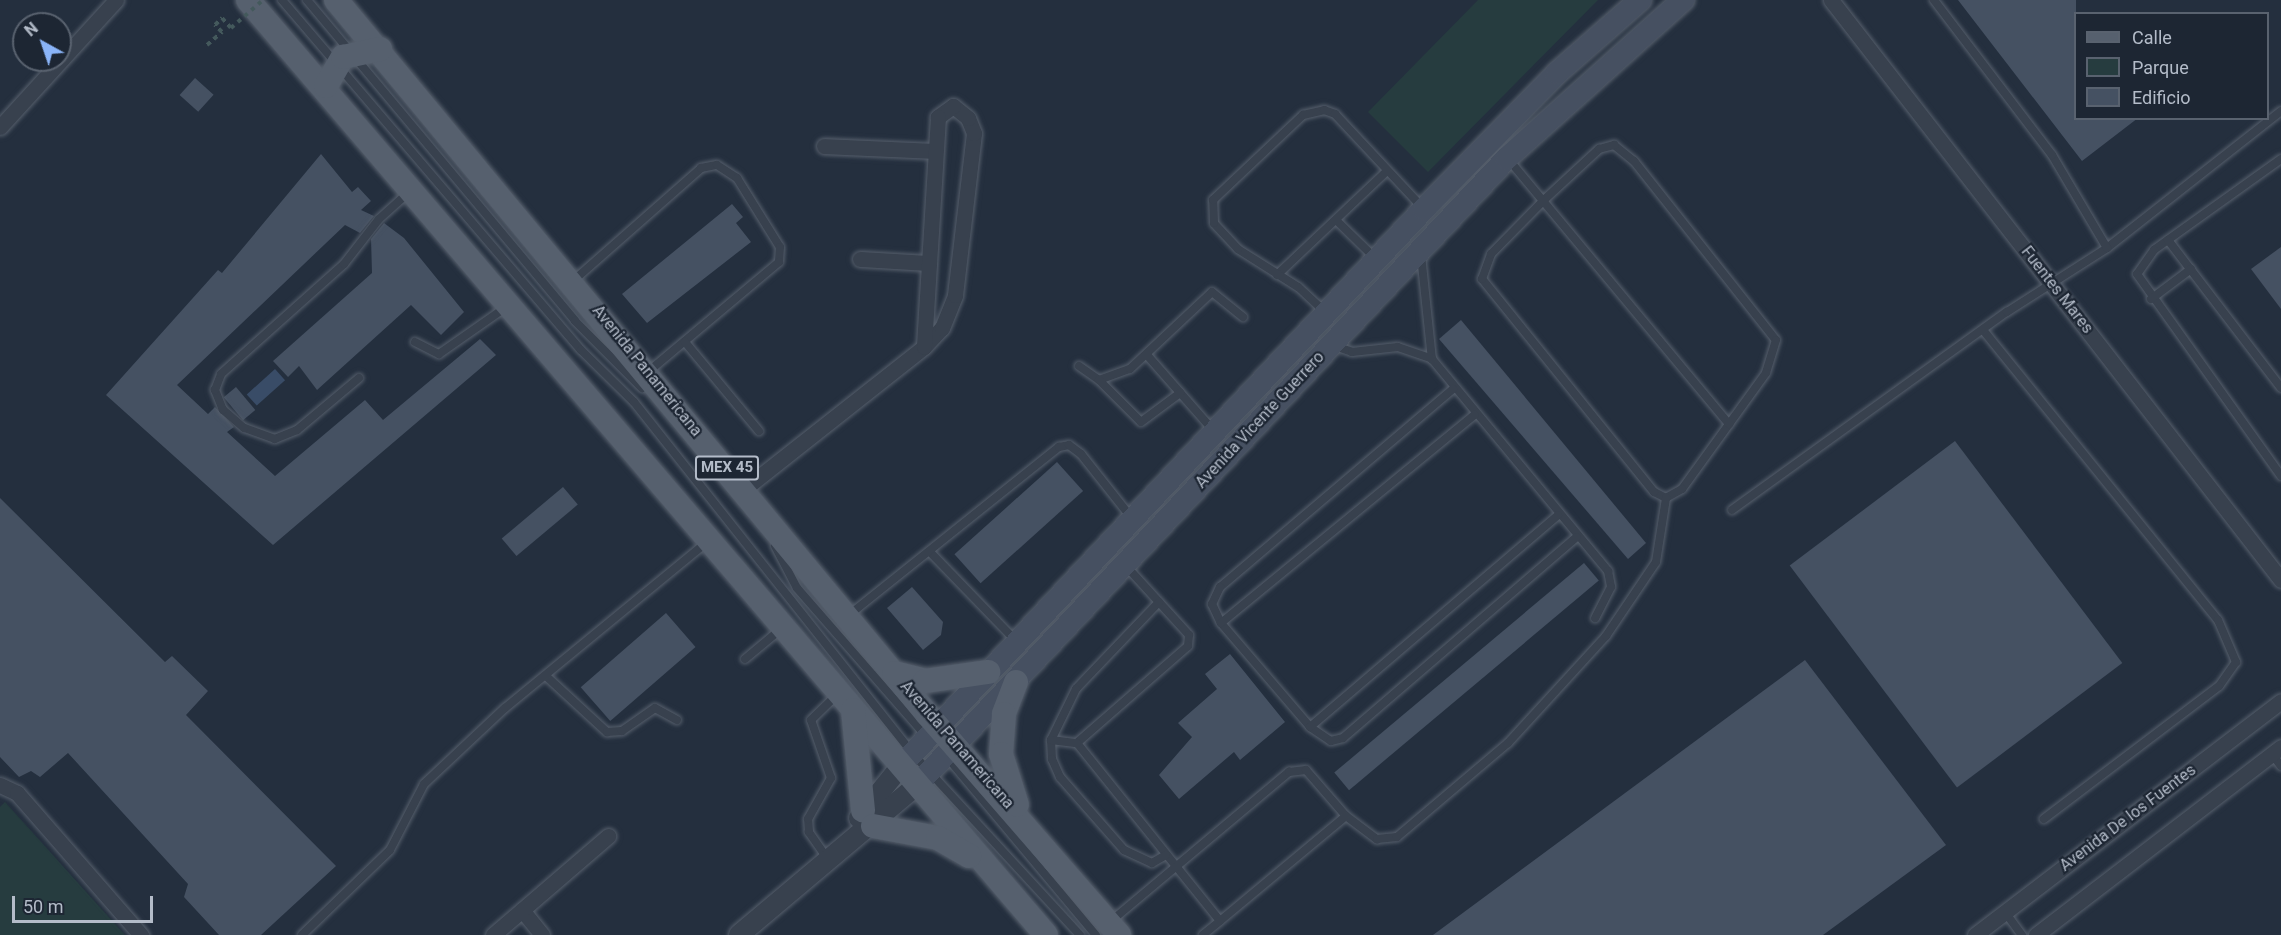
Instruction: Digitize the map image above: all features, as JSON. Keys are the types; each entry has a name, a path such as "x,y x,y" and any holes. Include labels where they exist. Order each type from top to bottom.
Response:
{"main road":[{"name":"MEX 45","path":"248,0 266,11"},
{"name":"Avenida Panamericana","path":"336,0 573,281 894,674 931,747 923,778 984,864 1046,935"},
{"name":"Avenida Vicente Guerrero","path":"923,778 931,747 988,672 1424,209 1557,73 1640,0"},
{"name":"Avenida Vicente Guerrero","path":"931,747 1016,682 1330,344 1507,158 1683,0"},
{"name":"Avenida Panamericana","path":"266,11 708,541 846,700 931,747 1025,821 1108,931"},
{"path":"327,86 344,58 380,50"},
{"path":"894,674 925,681 988,672"},
{"path":"1016,682 1004,714 1001,754 1006,781 1025,821"},
{"path":"846,700 868,819 938,838 984,864"}],"street":[{"path":"0,127 116,0"},
{"name":"Fuentes Mares","path":"1832,0 2281,580"},
{"path":"744,489 924,347 942,328 955,295 974,133 968,117 953,106 938,117 934,151 924,347"},
{"path":"824,146 934,151"},
{"path":"860,259 929,263"},
{"name":"Avenida De los Fuentes","path":"1975,935 2281,702"},
{"name":"Avenida Vicente Guerrero","path":"738,935 844,844 931,747"},
{"path":"2036,935 2278,756"},
{"name":"Avenida Vicente Guerrero","path":"868,819 923,778"},
{"path":"0,786 17,793 141,935"},
{"path":"493,935 608,836"},
{"path":"522,909 542,935"}],"lane":[{"path":"282,0 344,58 575,321 649,394 775,547 797,588 931,747"},
{"path":"307,0 344,58 581,350 634,402 760,555 785,599 1108,931 1175,867 1298,767 1346,816 1377,839 1397,837 1508,743 1606,636 1656,562 1666,498"},
{"path":"1934,0 2077,191 2107,248"},
{"path":"1325,313 1277,275 1254,263 1214,223 1214,200 1314,111 1335,114 1386,172 1424,209"},
{"path":"1732,510 1983,330 2107,248 2281,111"},
{"path":"1605,146 1619,147 1634,161 1776,340 1770,367 1682,489 1666,498 1654,492 1483,284 1485,263 1545,199 1605,146"},
{"path":"1507,158 1545,199 1729,424"},
{"path":"2281,159 2168,240 2139,267 2139,282 2281,476"},
{"path":"573,281 701,168 724,167 742,186 782,255 773,271 648,372"},
{"path":"1277,275 1386,172"},
{"path":"359,378 297,430 275,439 244,428 223,410 214,390 221,374 344,264 379,219 414,188"},
{"path":"1336,220 1377,259"},
{"path":"2168,240 2281,388"},
{"path":"1419,250 1432,359 1474,416 1608,571 1611,587 1595,618"},
{"path":"2151,299 2191,269"},
{"path":"1099,380 1130,369 1147,355 1208,293 1221,294 1243,317"},
{"path":"416,342 439,354 510,304"},
{"path":"1983,330 2218,620 2236,662 2219,686 2044,819"},
{"path":"685,342 759,431"},
{"path":"1330,344 1352,352 1398,347 1432,359"},
{"path":"1147,355 1214,431"},
{"path":"1079,366 1099,380 1141,422 1180,393"},
{"path":"1453,389 1220,587 1212,604 1221,623 1310,727 1331,741 1343,738 1577,537"},
{"path":"1221,623 1474,416"},
{"path":"847,617 930,552 1041,459 1069,445 1132,518"},
{"path":"1310,727 1558,515"},
{"path":"302,935 390,850 424,784 546,676 708,541"},
{"path":"930,552 1017,642"},
{"path":"1077,743 1188,646 1189,635 1126,566"},
{"path":"1159,602 1076,689 1051,740 1060,777 1124,850 1152,863 1166,855"},
{"path":"746,659 783,628"},
{"path":"546,676 607,732 622,731 655,708 677,720"},
{"path":"827,858 809,832 808,819 831,778 811,720 846,700"},
{"path":"1051,740 1077,743 1220,921"},
{"path":"923,778 1080,935"},
{"path":"1203,935 1346,816"},
{"path":"2005,912 2022,935"}],"path":[{"path":"207,45 222,32 215,25 222,18 231,28 266,11"}],"green space":[{"path":"1478,0 1598,0 1428,172 1368,112"},
{"path":"5,802 125,935 0,935 0,807"}],"water":[{"path":"275,369 285,380 257,406 247,394"}],"building":[{"path":"1958,0 2076,0 2074,120 2135,120 2082,161"},
{"path":"195,78 214,95 198,112 180,95"},
{"path":"321,154 352,192 358,187 371,201 361,210 374,216 360,233 345,225 177,385 208,414 215,407 234,427 227,432 275,476 365,400 383,420 480,339 496,355 273,545 106,395 218,270 222,273"},
{"path":"732,204 743,217 736,223 751,242 647,323 622,294"},
{"path":"384,223 404,238 464,312 441,335 411,305 317,390 299,366 288,377 273,361 372,273 371,239"},
{"path":"2281,247 2281,309 2251,269"},
{"path":"1461,320 1646,543 1628,559 1439,339"},
{"path":"236,387 255,410 243,420 224,397"},
{"path":"1955,441 2122,663 1957,788 1790,566"},
{"path":"1057,462 1083,491 981,583 954,554"},
{"path":"563,487 578,505 517,556 502,538"},
{"path":"0,498 165,662 172,656 208,691 186,715 336,866 261,935 219,935 184,897 188,884 68,753 40,777 31,771 19,777 0,757"},
{"path":"1584,563 1599,581 1349,790 1334,773"},
{"path":"912,587 943,622 941,635 923,650 887,608"},
{"path":"666,613 696,647 610,721 581,687"},
{"path":"1230,654 1285,722 1240,760 1234,752 1179,799 1159,775 1192,737 1178,723 1217,689 1205,674"},
{"path":"1805,660 1946,845 1823,935 1433,935"}]}
